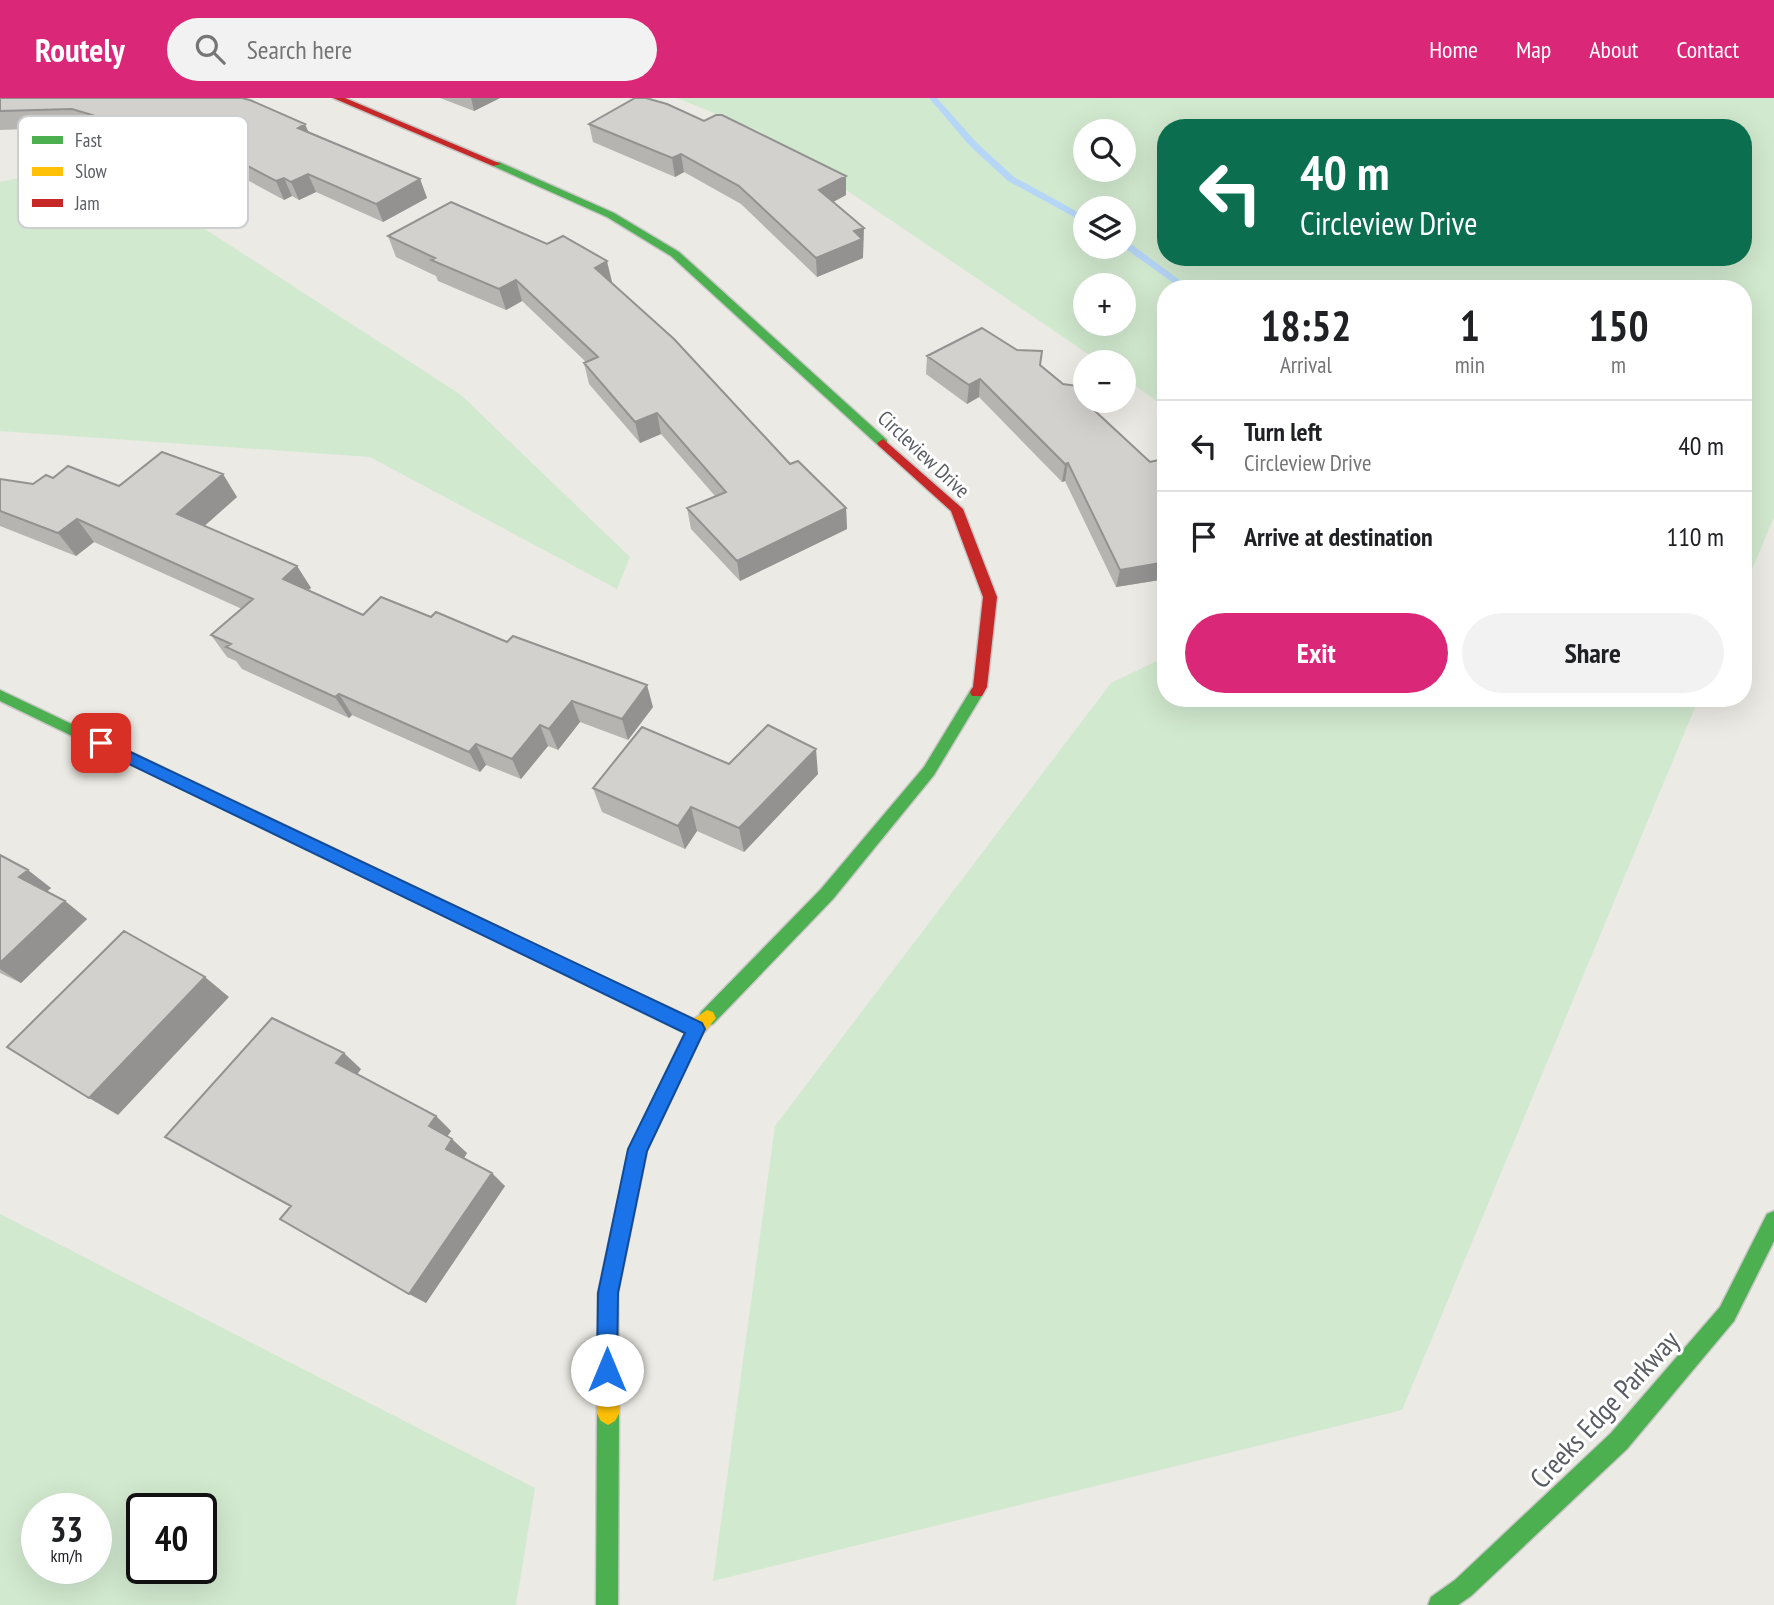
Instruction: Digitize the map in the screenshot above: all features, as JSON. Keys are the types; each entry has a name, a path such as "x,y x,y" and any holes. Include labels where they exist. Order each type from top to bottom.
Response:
{"street":[{"name":"Circleview Drive","path":"337,98 576,197 639,228 675,254 780,353 957,509 990,597 980,687 929,771 827,894 696,1029 638,1149 608,1293 607,1605"},
{"path":"0,695 696,1029"},
{"name":"Creeks Edge Parkway","path":"1439,1605 1463,1588 1619,1441 1727,1314 1774,1221"}],"green space":[{"path":"677,98 1774,98 1774,517 1752,570 1752,280 1157,280 1157,401 1136,386 1136,350 1082,350 761,132"},
{"path":"18,178 18,228 203,228 461,395 630,557 617,589 370,457 0,431 0,182"},
{"path":"1157,661 1157,707 1695,707 1402,1410 713,1581 775,1126 1111,683"},
{"path":"0,1214 535,1488 516,1605 0,1605"}],"building":[{"path":"0,98 242,98 305,124 298,128 420,179 376,204 308,174 291,182 284,178 276,181 248,166 248,116 95,116 72,109 0,111"},
{"path":"635,98 667,104 704,121 722,115 846,176 819,190 864,228 854,231 862,239 816,258 739,186 681,154 672,158 589,124"},
{"path":"451,202 547,244 563,236 607,261 595,268 674,339 790,464 798,461 846,508 737,561 687,508 726,492 657,413 635,422 584,363 598,357 516,280 499,289 431,260 435,258 388,236"},
{"path":"982,328 1017,350 1042,351 1040,365 1063,384 1073,385 1073,413 1097,413 1150,462 1157,460 1157,564 1120,570 1068,463 1065,464 980,379 969,385 927,356"},
{"path":"162,452 223,474 177,514 297,566 283,579 363,615 381,597 431,617 436,612 507,642 513,636 647,685 622,719 572,701 549,729 540,725 512,759 476,744 469,752 339,694 335,697 226,647 231,644 211,635 253,599 77,519 58,533 0,511 0,479 33,484 46,475 53,478 68,466 119,486"},
{"path":"768,725 816,749 739,828 691,807 678,826 593,788 642,727 729,764"},
{"path":"0,855 28,870 19,877 65,901 0,963"},
{"path":"124,931 205,977 89,1098 7,1047"},
{"path":"272,1018 344,1053 336,1063 436,1116 429,1126 452,1139 446,1149 492,1173 409,1294 280,1219 291,1206 165,1137"}],"waterway":[{"path":"933,98 973,144 1011,179 1073,213"},
{"path":"1136,252 1175,280"}],"traffic: fast":[{"path":"496,164 611,215 675,254 883,443"},
{"path":"707,1018 827,894 929,771 977,692"},
{"path":"0,695 541,955"},
{"path":"1439,1605 1463,1588 1619,1441 1727,1314 1774,1221"},
{"path":"607,1605 608,1414"}],"traffic: slow":[{"path":"541,955 696,1029"},
{"path":"608,1414 608,1293 638,1149 696,1029 707,1018"}],"traffic: jam":[{"path":"337,98 496,164"},
{"path":"883,443 957,509 990,597 980,687 977,692"}],"route":[{"path":"101,743 696,1029 638,1149 608,1293 607,1370"}]}
